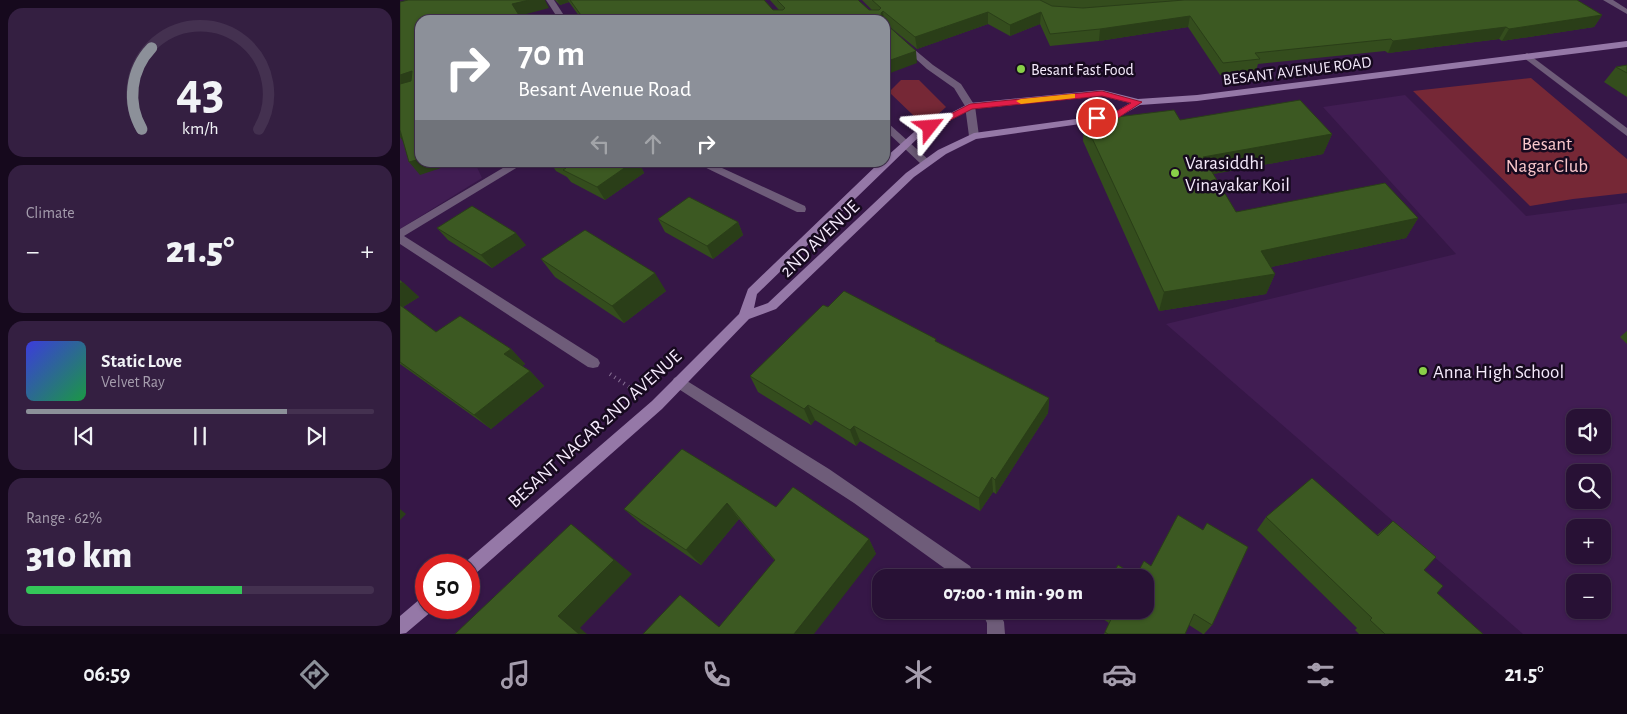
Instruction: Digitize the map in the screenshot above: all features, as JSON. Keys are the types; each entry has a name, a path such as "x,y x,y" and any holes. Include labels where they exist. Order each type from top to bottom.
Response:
{"main road":[{"name":"BESANT AVENUE ROAD","path":"926,163 942,152 974,136 1115,116 1138,102 1197,98 1627,44"},
{"path":"890,159 918,134 970,106 1102,93 1138,102"},
{"name":"2ND AVENUE","path":"745,316 772,306 910,175 926,163"},
{"path":"745,316 752,292 881,167"},
{"name":"BESANT NAGAR 2ND AVENUE","path":"480,558 657,405 745,316"},
{"path":"400,627 415,614"}],"street":[{"path":"550,0 560,15"},
{"path":"1606,0 1627,12"},
{"path":"890,31 930,67 958,86 970,106 974,136"},
{"path":"1527,56 1627,133"},
{"path":"890,130 926,163"},
{"path":"400,234 513,167"},
{"path":"710,167 801,209"},
{"path":"400,239 592,363"},
{"path":"679,382 827,475 915,535 960,569"},
{"path":"993,619 996,634"}],"path":[{"path":"592,363 657,405"}],"shaded area":[{"name":"Anna High School","path":"1405,95 1526,216 1627,203 1627,634 1523,634 1166,324 1456,254 1323,107"},
{"path":"400,112 415,150 415,167 477,167 482,178 400,229"}],"green space":[{"name":"Besant Nagar Club","path":"1531,78 1627,159 1627,193 1530,206 1413,91"},
{"path":"901,80 919,80 946,107 935,117 914,116 890,91"}],"building":[{"path":"408,0 529,0 512,4 519,15 415,15 415,160 409,162 400,130 400,84 411,81 412,71 400,75 400,2"},
{"path":"570,0 764,0 773,10 783,10 785,8 777,0 858,0 869,10 879,10 881,8 872,0 1040,0 1052,6 1083,8 1184,0 1577,0 1602,15 1509,29 1506,27 1393,41 1391,39 1255,53 1260,59 1223,63 1190,16 1050,34 1041,12 1010,25 988,12 915,37 883,11 881,15 581,15"},
{"path":"890,28 916,51 890,60"},
{"path":"1627,65 1627,73 1616,67"},
{"path":"1300,100 1332,134 1203,157 1236,212 1385,183 1418,218 1261,251 1275,274 1164,292 1084,121 1174,110 1180,120"},
{"path":"564,167 626,167 597,187 563,170 566,168"},
{"path":"689,197 738,222 707,246 658,219"},
{"path":"472,206 516,233 481,255 437,228"},
{"path":"585,230 655,273 612,306 541,259"},
{"path":"844,291 936,339 935,341 1049,398 995,480 992,477 979,498 854,426 850,430 808,405 804,409 750,376 823,305 828,307"},
{"path":"400,305 436,332 460,316 511,349 504,354 530,371 474,415 400,362"},
{"path":"682,449 776,507 793,487 869,539 794,634 643,634 680,595 719,627 775,560 727,503 686,550 624,509"},
{"path":"1312,478 1378,536 1393,521 1436,557 1424,570 1443,586 1437,593 1483,634 1385,634 1370,620 1372,618 1266,517"},
{"path":"1178,515 1203,530 1207,523 1248,547 1212,625 1194,614 1185,634 1108,634 1105,632 1111,619 1154,619 1154,569 1140,569 1144,561 1151,566"},
{"path":"571,524 614,560 558,616 579,634 455,634 471,619 480,619 480,610"},
{"path":"1118,565 1125,569 1116,569"}],"slow traffic":[{"path":"1021,101 1072,96"}],"place":[{"name":"Besant Fast Food","path":"1021,69"},
{"name":"Varasiddhi Vinayakar Koil","path":"1175,173"},
{"name":"Anna High School","path":"1423,371"}],"route":[{"path":"930,127 970,106 1102,93 1138,102 1115,116 1097,118"}]}
